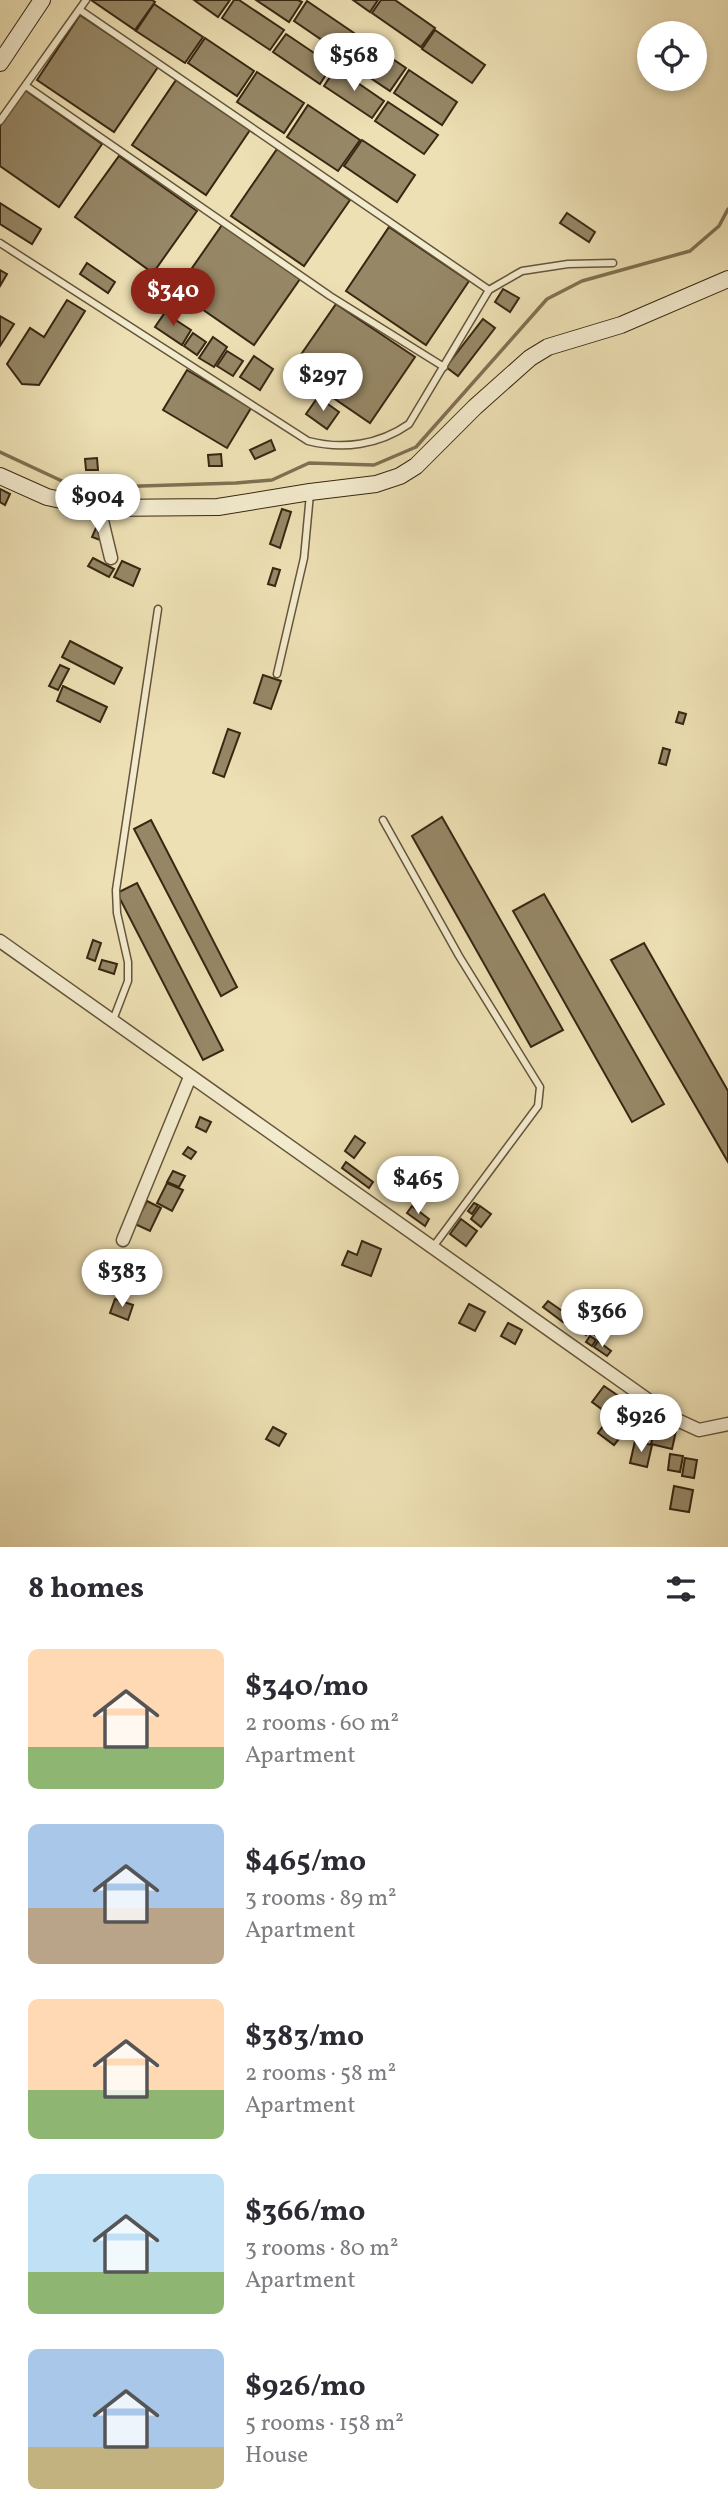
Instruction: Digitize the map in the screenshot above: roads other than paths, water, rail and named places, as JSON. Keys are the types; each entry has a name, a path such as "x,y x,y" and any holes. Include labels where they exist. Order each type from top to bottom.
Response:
{"street":[{"path":"0,63 42,0"},
{"path":"0,476 47,497 99,508 218,508 376,484 400,476 416,466 475,407 530,358 548,347 621,325 728,279"},
{"path":"99,508 111,558"},
{"path":"0,941 675,1419 699,1430 728,1424"},
{"path":"123,1240 190,1077"}],"lane":[{"path":"0,121 86,0"},
{"path":"80,10 489,290"},
{"path":"26,86 330,296 444,367"},
{"path":"0,243 308,441 328,446 356,445 393,435 409,424 489,290 522,271 568,264 613,263"},
{"path":"277,674 304,558 310,492"},
{"path":"113,1022 128,981 128,962 117,913 116,890 158,609"},
{"path":"383,820 459,956 540,1087 538,1106 433,1247"}],"waterway":[{"path":"0,452 77,488 236,483 272,480 309,463 374,465 416,447 547,299 582,281 690,251 719,226 728,209"}]}
